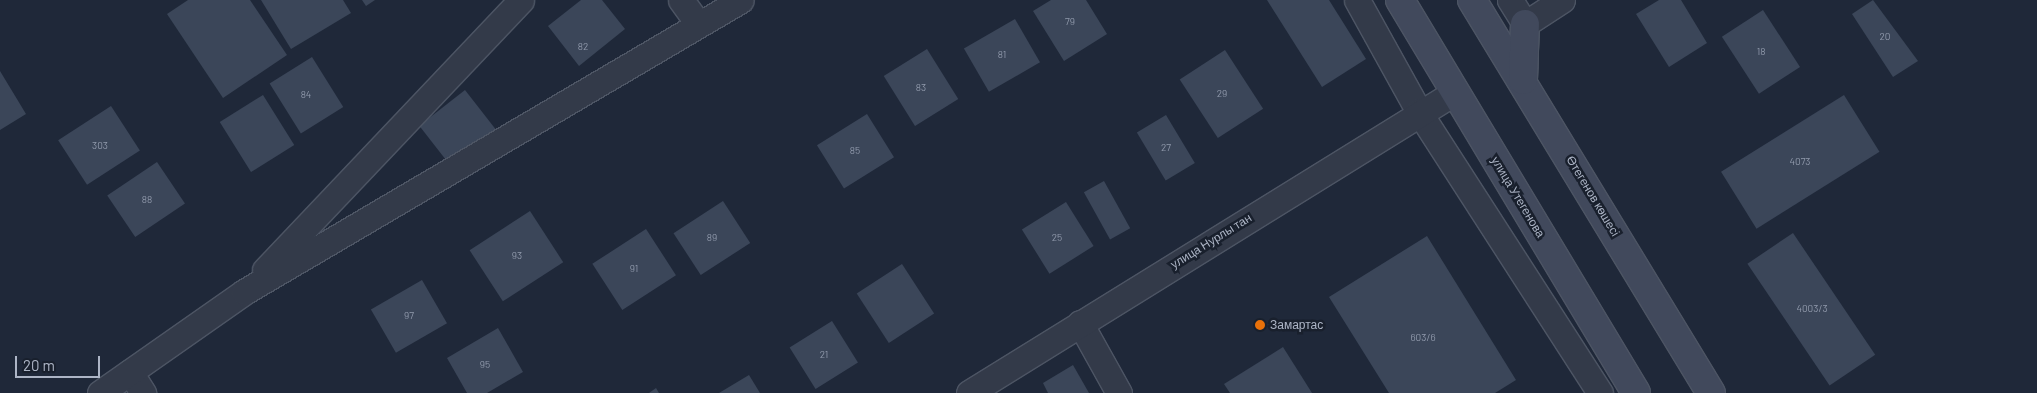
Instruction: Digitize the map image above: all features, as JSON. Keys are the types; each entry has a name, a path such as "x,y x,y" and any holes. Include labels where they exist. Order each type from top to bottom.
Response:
{"main road":[{"name":"улица Утегенова","path":"1400,0 1636,393"},
{"name":"Өтегенов көшесі","path":"1472,0 1524,80 1710,393"},
{"path":"1524,80 1525,24"}],"street":[{"path":"244,292 521,0"},
{"path":"681,0 698,23"},
{"path":"100,393 244,292 698,23 741,0"},
{"path":"1357,0 1418,112 1600,393"},
{"path":"1510,0 1525,24 1562,0"},
{"name":"улица Нурлы тан","path":"969,393 1418,112 1455,92"},
{"path":"1080,323 1119,393"},
{"path":"130,372 143,393"}],"building":[{"path":"188,0 250,0 287,55 223,98 167,14"},
{"path":"261,0 343,0 351,13 291,49"},
{"path":"362,0 375,0 366,6"},
{"path":"581,0 602,0 625,29 579,66 548,26"},
{"path":"1051,0 1086,0 1107,34 1064,61 1033,11"},
{"path":"1267,0 1329,0 1366,59 1322,87"},
{"path":"1659,0 1681,0 1707,43 1669,67 1636,14"},
{"path":"1873,0 1918,61 1893,77 1852,14"},
{"path":"1763,10 1800,67 1759,94 1722,37"},
{"path":"1015,19 1040,62 989,92 964,48"},
{"path":"927,49 958,99 915,126 884,76"},
{"path":"1225,50 1263,109 1218,138 1180,79"},
{"path":"312,57 343,107 301,134 270,83"},
{"path":"0,71 26,114 0,130"},
{"path":"465,90 496,130 451,166 419,126"},
{"path":"263,95 294,145 251,172 220,122"},
{"path":"1844,95 1880,152 1757,229 1721,172"},
{"path":"111,106 140,150 87,185 58,140"},
{"path":"867,114 894,157 844,189 817,145"},
{"path":"1166,115 1195,163 1166,181 1137,133"},
{"path":"157,162 185,203 135,237 107,196"},
{"path":"1104,181 1130,228 1110,239 1084,192"},
{"path":"723,201 750,243 701,275 674,233"},
{"path":"1066,202 1094,246 1049,274 1022,230"},
{"path":"530,211 563,262 503,301 470,250"},
{"path":"646,229 676,275 622,310 592,264"},
{"path":"1793,233 1875,355 1830,386 1747,264"},
{"path":"1427,236 1516,380 1495,393 1389,393 1329,297"},
{"path":"902,264 934,313 889,343 857,293"},
{"path":"422,280 447,323 396,353 371,310"},
{"path":"832,321 858,363 816,389 790,347"},
{"path":"498,328 523,372 487,393 467,393 447,358"},
{"path":"1283,347 1312,393 1230,393 1224,384"},
{"path":"1073,365 1089,393 1048,393 1043,383"},
{"path":"749,375 760,393 719,393"},
{"path":"656,388 659,393 649,393"}],"place":[{"name":"Замартас","path":"1260,325"}]}
